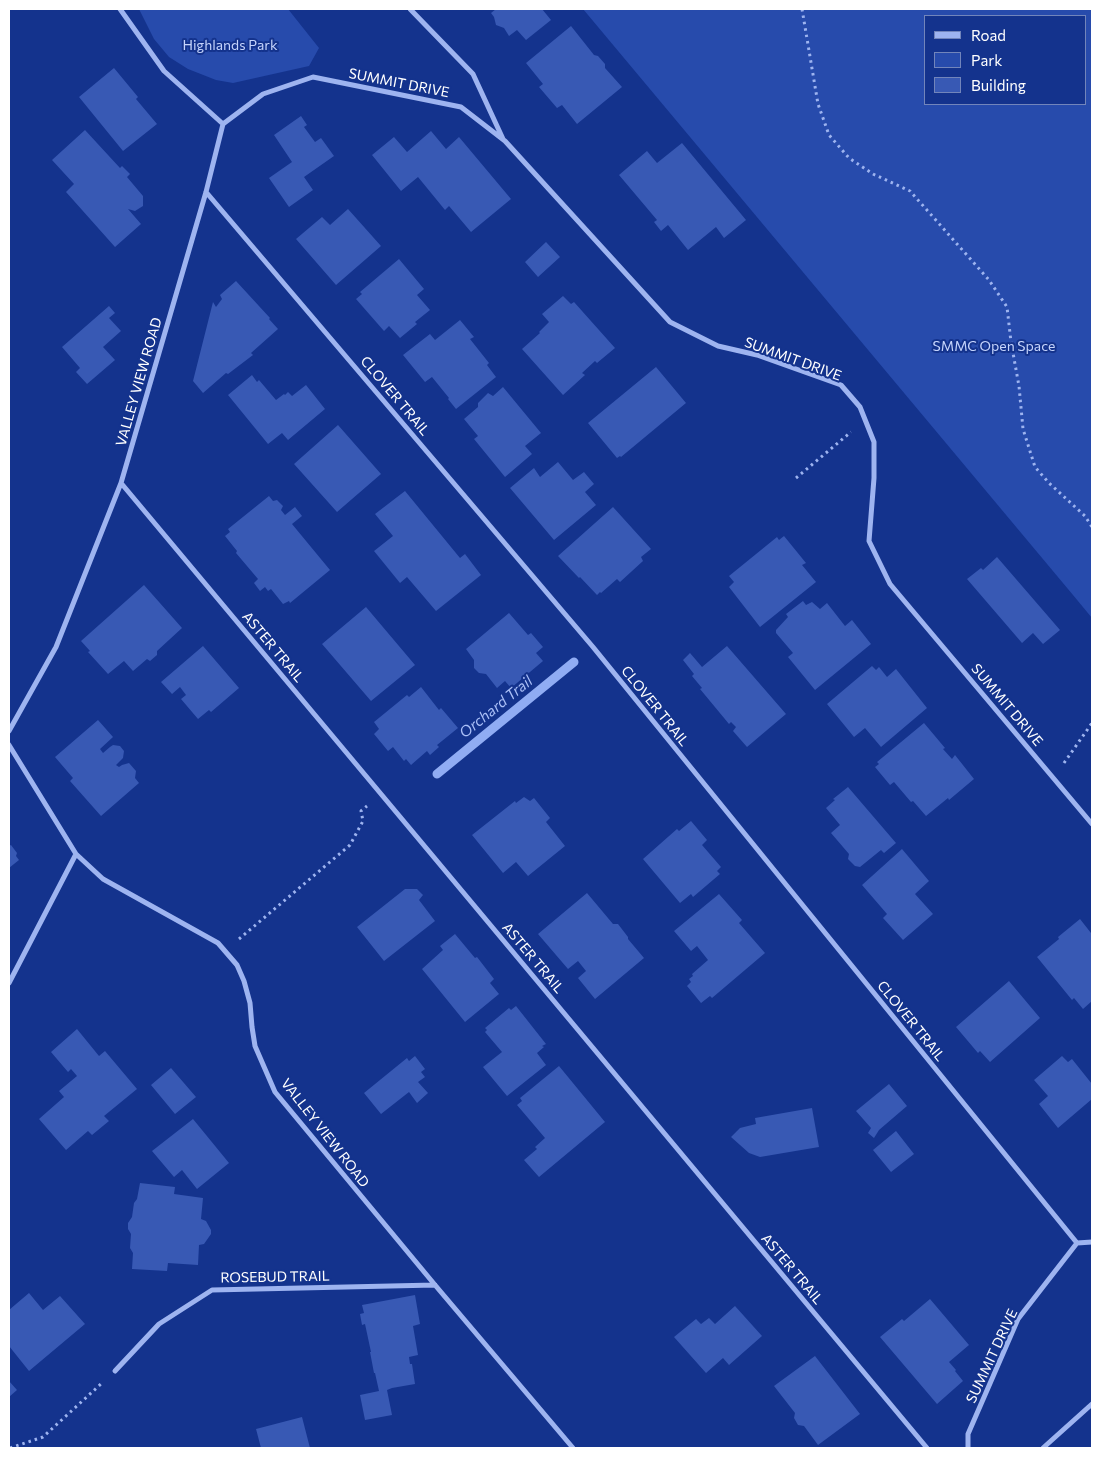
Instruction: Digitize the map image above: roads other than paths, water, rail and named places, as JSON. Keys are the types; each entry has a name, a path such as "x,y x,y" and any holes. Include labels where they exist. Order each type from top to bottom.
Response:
{"street":[{"path":"120,9 164,71 223,124"},
{"path":"410,9 473,74 505,141"},
{"name":"SUMMIT DRIVE","path":"223,124 263,94 313,77 460,107 505,141 670,322 718,346 757,355 841,385 860,407 874,442 874,478 869,541 890,584 1092,824"},
{"name":"VALLEY VIEW ROAD","path":"9,730 56,648 121,483 206,192 223,124"},
{"name":"CLOVER TRAIL","path":"206,192 593,647 1077,1243"},
{"name":"ASTER TRAIL","path":"121,483 927,1448"},
{"name":"VALLEY VIEW ROAD","path":"9,745 76,854 103,879 218,943 237,965 250,1003 255,1046 274,1092 573,1448"},
{"path":"9,983 76,854"},
{"path":"1077,1243 1092,1242"},
{"name":"SUMMIT DRIVE","path":"968,1448 968,1434 1018,1319 1077,1243"},
{"name":"ROSEBUD TRAIL","path":"115,1371 160,1324 212,1290 435,1285"},
{"path":"1043,1448 1092,1404"}],"waterway":[{"name":"Orchard Trail","path":"437,774 574,662"}],"park label":[{"name":"Highlands Park","path":"230,45"},
{"name":"SMMC Open Space","path":"994,346"}]}
